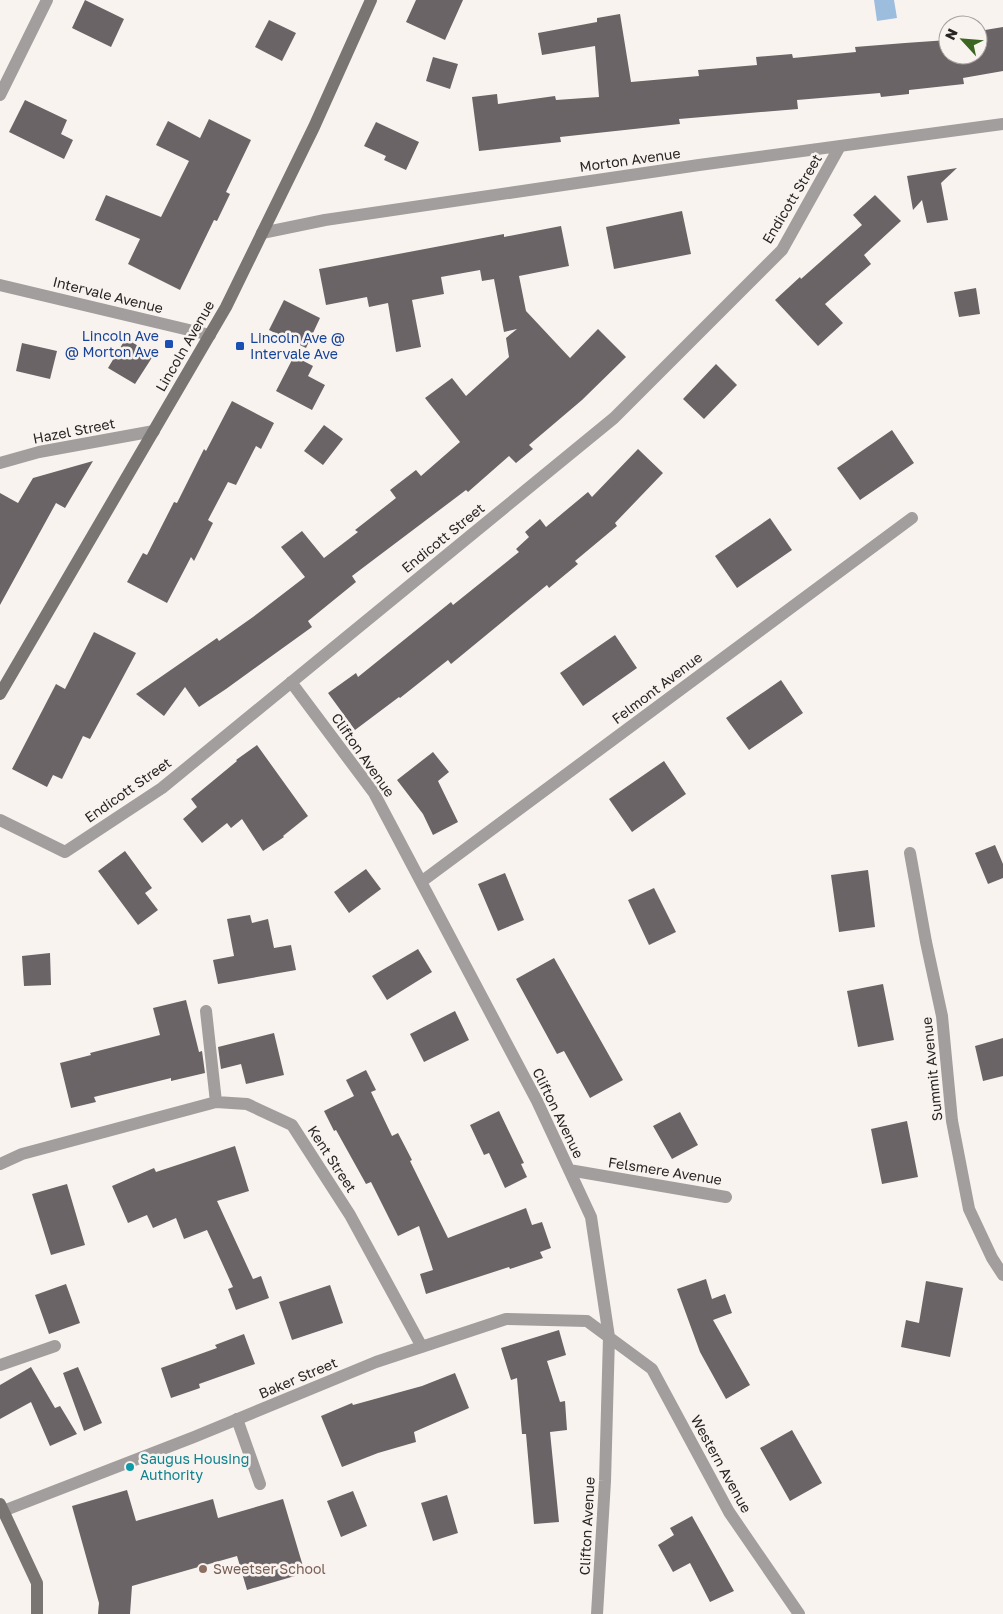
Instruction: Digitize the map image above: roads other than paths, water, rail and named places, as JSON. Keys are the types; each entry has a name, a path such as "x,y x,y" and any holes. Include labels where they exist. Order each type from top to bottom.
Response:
{"main road":[{"name":"Lincoln Avenue","path":"0,694 226,308 314,127 371,0"},
{"path":"2,1508 37,1583 37,1614"}],"street":[{"path":"0,95 47,0"},
{"name":"Morton Avenue","path":"262,233 334,219 681,168 1003,124"},
{"name":"Endicott Street","path":"0,820 65,852 162,788 614,418 782,250 840,146"},
{"name":"Intervale Avenue","path":"0,285 210,335"},
{"name":"Hazel Street","path":"0,463 39,452 154,431"},
{"name":"Felmont Avenue","path":"421,882 912,518"},
{"name":"Clifton Avenue","path":"291,682 374,793 537,1101 591,1217 609,1337 605,1482 597,1614"},
{"name":"Summit Avenue","path":"910,853 942,1016 952,1121 969,1209 992,1258 1003,1275"},
{"path":"206,1011 216,1102"},
{"name":"Kent Street","path":"0,1164 22,1154 216,1102 247,1104 292,1125 350,1215 422,1347"},
{"name":"Felsmere Avenue","path":"569,1170 726,1196"},
{"name":"Baker Street","path":"2,1508 237,1419 376,1362 506,1319 588,1321 609,1337"},
{"name":"Western Avenue","path":"609,1337 652,1369 729,1512 799,1614"},
{"path":"0,1365 55,1346"},
{"path":"237,1419 260,1484"}],"water":[{"path":"874,0 894,0 897,18 877,21"}],"place":[{"name":"Lincoln Ave @ Morton Ave","path":"169,344"},
{"name":"Lincoln Ave @ Intervale Ave","path":"240,346"},
{"name":"Saugus Housing Authority","path":"130,1467"},
{"name":"Sweetser School","path":"203,1569"}]}
